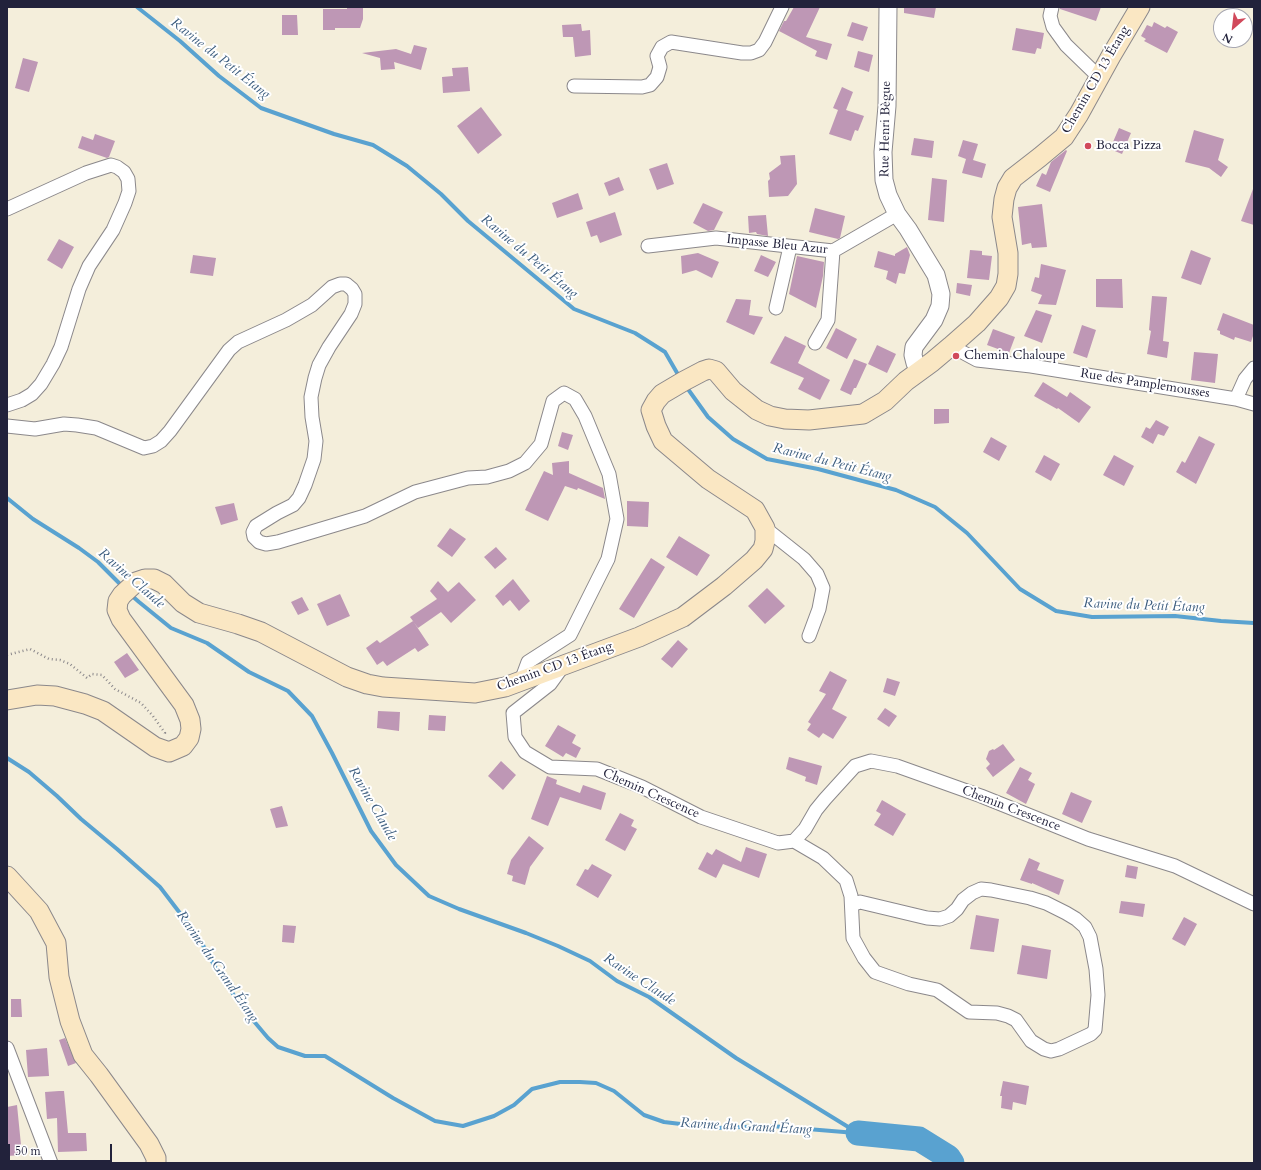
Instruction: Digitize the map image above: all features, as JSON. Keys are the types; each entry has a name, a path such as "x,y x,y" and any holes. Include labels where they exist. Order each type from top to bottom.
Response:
{"main road":[{"name":"Chemin CD 13 Étang","path":"155,747 169,752 182,746 189,738 191,729 190,720 184,705 121,619 117,610 118,601 122,595 136,582 154,579 164,584 183,603 195,611 261,632 347,677 367,684 383,687 475,693 505,687 640,637 683,617 724,586 754,560 759,554 765,541 765,528 755,510 708,479 663,441 651,410 656,401 662,394 703,370 709,369 716,371 733,391 757,410 770,416 808,420 863,414 885,401 900,386 951,346 977,322 999,298 1006,286 1008,274 1008,253 1002,217 1007,188 1013,178 1064,137 1079,114 1140,7"},
{"path":"7,700 36,695 55,696 85,704 102,711 155,747"},
{"path":"7,876 39,911 56,943 60,977 70,1021 83,1054 100,1075 149,1144 156,1158 156,1163"}],"street":[{"path":"574,86 642,87 650,85 657,77 660,67 657,56 662,47 671,42 751,54 759,50 765,42 782,7"},
{"name":"Rue Henri Bègue","path":"888,7 887,106 883,152 884,180 888,195 897,214 936,275 941,294 940,306 934,320 914,347 913,355 919,371"},
{"path":"1052,7 1050,16 1053,27 1066,45 1099,77"},
{"path":"7,209 86,173 111,165 124,172 128,179 129,191 125,203 114,230 89,266 79,289 53,364 41,384 32,394 22,400 7,405"},
{"name":"Impasse Bleu Azur","path":"648,246 716,238 833,251 897,214"},
{"path":"776,308 790,246"},
{"path":"815,343 828,320 833,251"},
{"path":"7,426 35,429 64,424 77,425 96,428 144,448 152,446 161,441 170,431 229,350 238,342 286,320 312,305 332,287 340,284 346,284 355,294 355,304 351,314 319,365 315,378 311,397 312,417 316,440 314,459 305,485 299,498 293,505 256,526 253,532 254,537 259,542 266,544 278,542 366,516 415,492 468,478 487,477 509,471 526,463 541,444 553,401 564,393 575,399 585,416 609,474 617,519 608,559 570,636 528,662 521,681"},
{"name":"Rue des Pamplemousses","path":"951,346 977,360 1031,366 1236,399 1254,404"},
{"path":"1236,399 1245,379 1254,368"},
{"path":"765,528 804,559 817,574 823,588 819,609 809,636"},
{"name":"Chemin Crescence","path":"564,665 550,684 513,713 515,737 525,752 550,768 597,769 642,787 701,817 778,843 794,841 805,829 816,810 855,766 871,761 898,766 981,796 1088,839 1175,866 1254,904"},
{"path":"794,841 823,858 846,880 851,896 854,938 864,958 875,972 909,984 937,990 969,1012 997,1013 1008,1016 1016,1020 1031,1041 1050,1051 1059,1049 1091,1034 1095,1030 1098,995 1096,969 1090,937 1085,927 1066,913 1046,903 1030,898 981,889 972,893 963,900 957,909 949,916 940,919 927,918 860,902 852,905"},
{"path":"7,1048 51,1163"}],"path":[{"path":"7,655 30,649 49,659 60,660 70,664 87,678 92,674 102,675 115,689 141,703 153,716 165,733 155,747"}],"building":[{"path":"347,7 363,7 363,19 360,28 335,28 335,30 323,30 323,9 347,9"},
{"path":"794,7 820,7 806,37 832,44 827,60 815,56 817,51 779,31"},
{"path":"904,7 936,7 934,18 904,13"},
{"path":"1060,7 1101,7 1096,21 1060,9"},
{"path":"282,15 297,15 298,35 282,35"},
{"path":"852,22 868,27 863,41 847,36"},
{"path":"1154,22 1165,28 1167,26 1178,32 1167,53 1144,41 1146,39 1141,36 1147,25 1152,27"},
{"path":"581,24 582,31 590,30 591,55 575,57 573,37 563,37 562,25"},
{"path":"1016,28 1044,33 1041,49 1037,48 1035,54 1012,50"},
{"path":"414,45 427,48 421,70 394,62 395,69 381,70 380,58 362,53 396,49 411,54"},
{"path":"858,51 873,55 869,72 854,67"},
{"path":"23,58 38,62 29,92 15,88"},
{"path":"468,67 470,91 443,93 442,77 453,76 452,68"},
{"path":"842,87 853,92 846,110 864,116 858,131 855,130 851,141 829,134 838,110 833,108"},
{"path":"481,107 502,135 478,154 457,126"},
{"path":"1119,128 1131,133 1122,154 1110,149"},
{"path":"1194,130 1224,139 1218,160 1228,167 1221,177 1209,168 1185,162"},
{"path":"95,134 115,141 109,157 107,158 78,148 82,136 93,140"},
{"path":"914,138 934,141 932,158 911,155"},
{"path":"963,140 978,144 973,160 986,164 982,178 962,173 966,159 958,156"},
{"path":"1066,150 1067,151 1050,192 1036,186 1042,173 1046,175 1051,162"},
{"path":"795,155 797,184 788,196 769,197 769,173 781,164 780,156"},
{"path":"667,163 674,184 657,190 649,169"},
{"path":"619,177 624,190 609,196 604,183"},
{"path":"932,178 947,180 944,222 928,220"},
{"path":"1253,189 1254,190 1254,225 1241,221"},
{"path":"578,193 583,209 557,218 552,203"},
{"path":"703,203 723,212 714,230 708,231 693,223"},
{"path":"1042,204 1047,247 1032,248 1031,243 1022,245 1018,207"},
{"path":"815,208 845,216 840,238 838,239 809,232"},
{"path":"615,212 622,235 600,243 597,235 591,237 586,222"},
{"path":"766,215 768,236 757,234 756,232 749,233 748,216"},
{"path":"59,239 74,247 62,269 47,260"},
{"path":"907,247 910,255 905,274 899,273 896,284 886,279 888,271 874,267 878,251 895,256 895,254"},
{"path":"970,250 982,251 982,255 992,256 989,280 967,278"},
{"path":"1191,250 1211,258 1201,285 1181,278"},
{"path":"698,253 719,262 712,278 696,270 682,274 681,256"},
{"path":"193,255 216,258 213,276 190,273"},
{"path":"761,255 776,262 768,277 754,271"},
{"path":"797,256 824,262 823,276 816,308 789,294"},
{"path":"1041,264 1066,270 1056,305 1038,304 1042,295 1031,291 1035,277 1039,278"},
{"path":"1096,279 1122,279 1123,308 1096,307"},
{"path":"957,283 972,285 970,296 956,293"},
{"path":"1152,296 1167,297 1163,341 1169,342 1167,358 1147,354 1151,331 1149,330"},
{"path":"736,299 751,300 749,315 763,317 754,335 726,322"},
{"path":"1036,310 1052,315 1042,343 1024,336"},
{"path":"1223,313 1254,325 1254,333 1251,342 1235,337 1234,340 1220,334 1220,331 1217,330"},
{"path":"1082,325 1096,330 1087,358 1073,353"},
{"path":"836,328 857,339 847,359 826,348"},
{"path":"993,329 1015,337 1009,353 987,345"},
{"path":"785,336 806,346 798,363 830,380 820,400 798,389 804,378 770,363"},
{"path":"877,345 896,354 887,373 868,364"},
{"path":"1194,352 1218,354 1215,383 1191,380"},
{"path":"854,359 867,364 856,388 854,388 851,395 840,390"},
{"path":"1043,382 1067,397 1070,392 1091,407 1079,423 1058,408 1057,409 1034,396"},
{"path":"934,409 949,409 949,423 934,424"},
{"path":"1156,420 1169,427 1164,436 1158,434 1153,444 1141,437 1146,427 1150,429"},
{"path":"562,432 573,435 568,450 558,446"},
{"path":"1199,436 1215,444 1196,484 1176,472 1182,461 1185,463"},
{"path":"991,437 1007,446 999,461 983,452"},
{"path":"1044,455 1060,464 1051,481 1035,472"},
{"path":"1114,455 1134,466 1124,486 1103,475"},
{"path":"569,461 569,473 603,488 605,499 578,488 577,490 565,486 548,521 525,510 544,471 553,475 552,463"},
{"path":"627,501 649,502 648,527 627,526"},
{"path":"234,503 238,520 221,525 215,507"},
{"path":"450,528 466,539 452,557 437,546"},
{"path":"679,536 710,555 697,576 666,557"},
{"path":"496,547 507,559 495,569 484,557"},
{"path":"651,558 665,567 634,618 619,609"},
{"path":"513,579 530,601 519,611 510,600 503,606 495,596"},
{"path":"438,581 448,592 459,582 476,600 451,623 441,612 418,628 410,617 437,599 430,591"},
{"path":"767,588 785,606 765,624 748,606"},
{"path":"340,594 350,616 327,626 317,604"},
{"path":"302,597 309,610 298,615 291,602"},
{"path":"413,621 429,645 418,652 415,648 387,666 383,661 377,665 366,648 377,640 380,643"},
{"path":"678,640 688,649 672,668 661,659"},
{"path":"127,653 139,670 125,678 114,662"},
{"path":"830,671 847,680 832,709 847,717 833,739 823,733 819,738 807,730 811,724 808,722 826,694 819,691"},
{"path":"887,678 900,682 895,696 883,692"},
{"path":"885,708 897,716 889,727 877,719"},
{"path":"378,711 400,712 399,731 377,728"},
{"path":"429,715 446,716 445,731 428,730"},
{"path":"558,725 576,735 572,743 581,748 576,758 566,753 563,757 545,746"},
{"path":"1003,744 1015,760 993,777 986,768 990,764 986,759 989,751 994,750"},
{"path":"789,757 822,766 817,785 805,781 806,777 786,769"},
{"path":"501,761 516,775 503,790 488,776"},
{"path":"1020,767 1032,773 1028,780 1035,784 1026,804 1006,793"},
{"path":"547,776 557,780 556,784 580,793 583,785 606,793 601,810 560,797 548,826 531,819"},
{"path":"1071,792 1092,801 1082,823 1062,814"},
{"path":"882,800 906,814 893,836 874,825 881,814 876,811"},
{"path":"282,806 288,826 276,828 270,809"},
{"path":"620,813 634,820 631,826 637,829 625,851 605,840"},
{"path":"529,836 544,848 530,867 525,885 512,881 513,876 507,874 511,860"},
{"path":"746,847 767,854 759,878 723,864 716,878 698,869 707,852 712,855 716,849 741,862"},
{"path":"1029,858 1040,863 1037,870 1064,880 1059,895 1032,883 1020,880"},
{"path":"592,864 612,875 598,898 576,885 585,869 588,870"},
{"path":"1127,865 1138,867 1136,879 1125,877"},
{"path":"1121,901 1145,904 1143,917 1119,913"},
{"path":"976,915 999,919 994,952 970,949"},
{"path":"1184,917 1197,924 1185,946 1172,939"},
{"path":"283,925 296,926 294,943 282,942"},
{"path":"1022,945 1051,950 1047,979 1017,974"},
{"path":"11,999 21,999 22,1017 11,1017"},
{"path":"65,1038 76,1063 68,1066 59,1040"},
{"path":"47,1048 49,1076 28,1077 26,1050"},
{"path":"1003,1081 1029,1086 1026,1105 1013,1102 1012,1110 1001,1108 1002,1096 1000,1096"},
{"path":"64,1091 68,1133 86,1133 87,1151 58,1152 57,1118 47,1119 45,1092"},
{"path":"17,1105 22,1155 7,1156 7,1107"}],"waterway":[{"name":"Ravine du Petit Étang","path":"137,7 180,41 219,76 261,108 334,134 373,145 407,166 441,194 468,221 574,309 635,333 665,352 680,378"},
{"name":"Ravine du Petit Étang","path":"685,385 708,417 733,439 767,459 818,469 896,490 935,507 967,533 1020,589 1056,611 1092,617 1175,616 1254,623"},
{"name":"Ravine Claude","path":"7,498 33,519 98,562 123,587"},
{"name":"Ravine Claude","path":"131,595 171,628 207,643 249,672 288,691 312,716 371,831 396,865 429,896 459,909 526,933 590,961 617,981 649,997 736,1058 858,1133"},
{"name":"Ravine du Grand Étang","path":"7,758 29,772 160,887 199,938 214,965 241,1006 268,1038 278,1047 305,1056 325,1056 393,1098 435,1121 463,1126 494,1116 514,1105 532,1089 560,1082 580,1082 596,1083 614,1091 644,1115 664,1122 714,1128 771,1126 856,1133"},
{"name":"Ravine du Grand Étang","path":"858,1133 919,1139 948,1157 952,1163"}],"place":[{"name":"Bocca Pizza","path":"1088,146"},
{"name":"Chemin Chaloupe","path":"956,356"}]}
